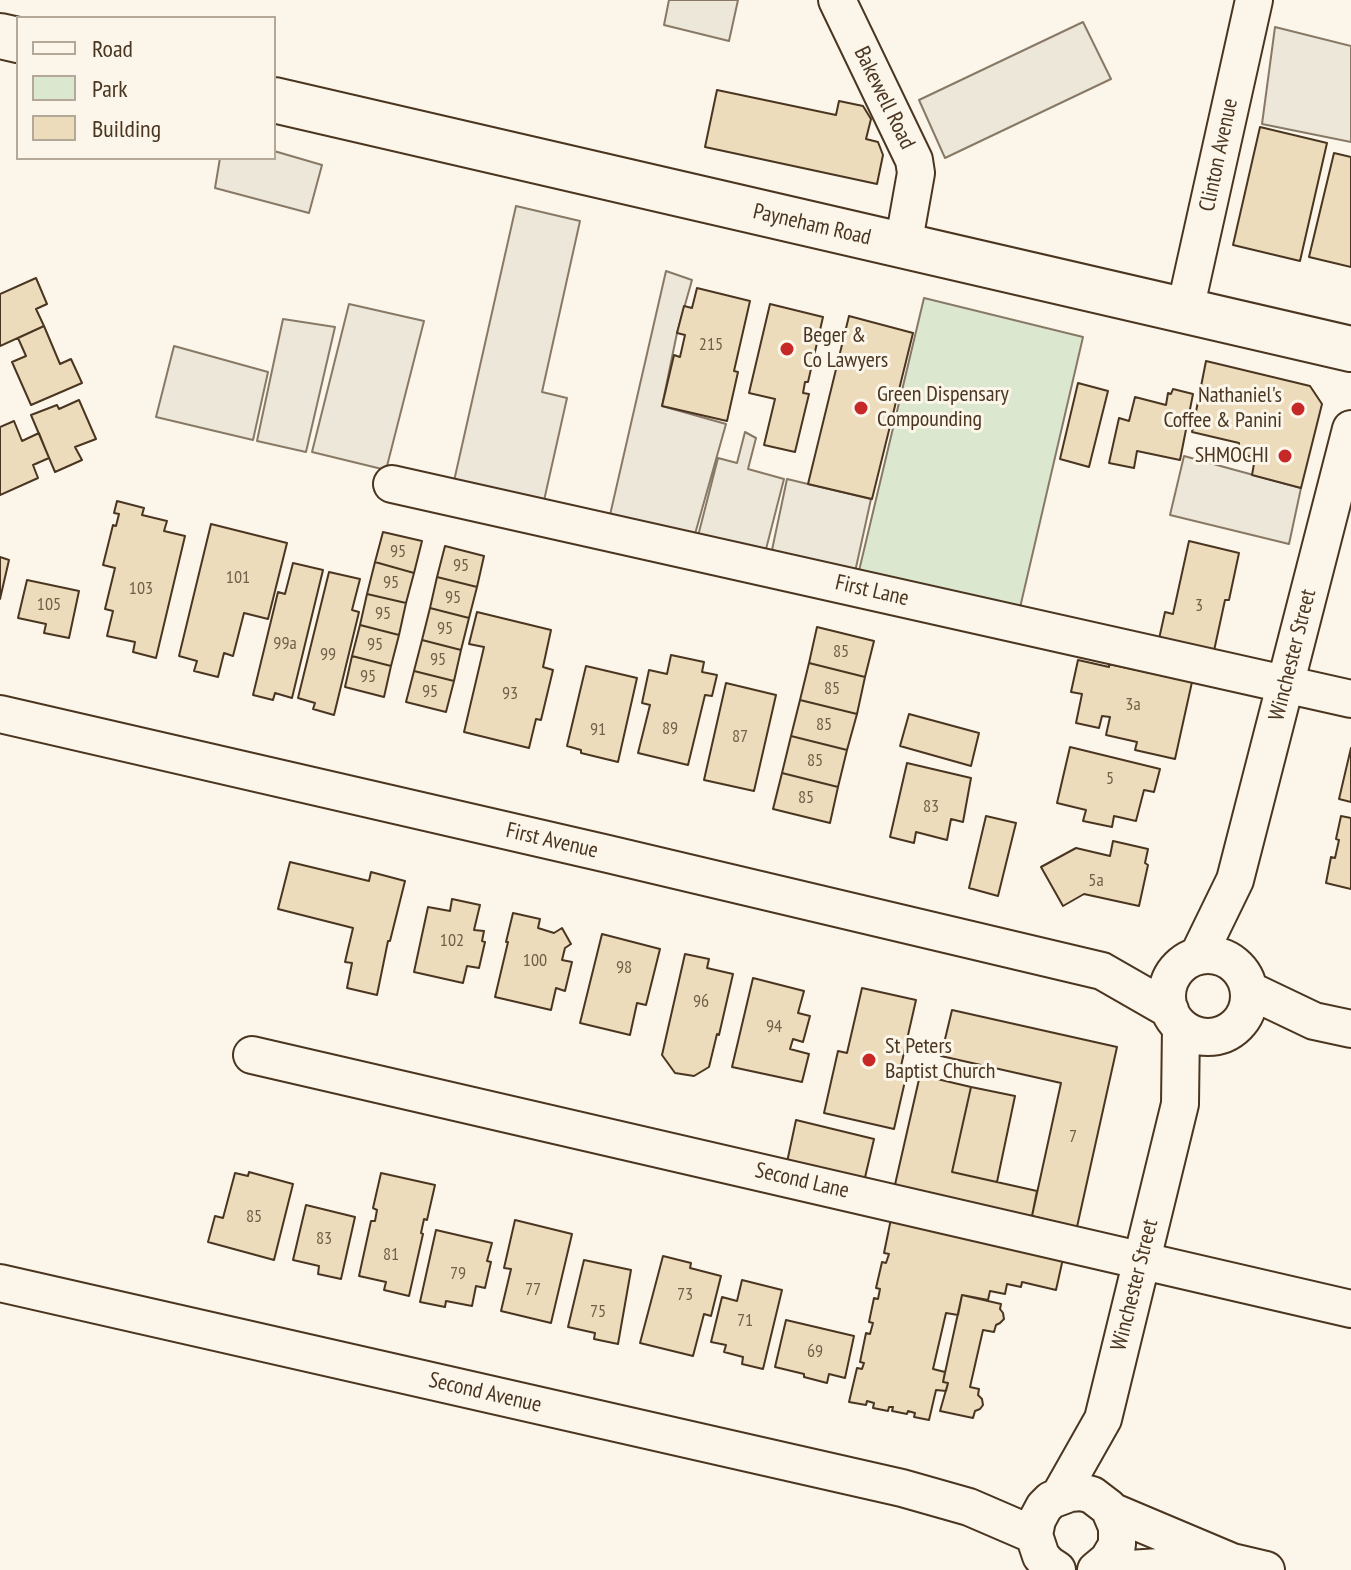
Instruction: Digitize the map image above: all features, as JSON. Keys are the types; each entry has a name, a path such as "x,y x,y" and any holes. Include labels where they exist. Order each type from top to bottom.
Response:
{"main road":[{"name":"Payneham Road","path":"276,100 1351,349"}],"street":[{"name":"Bakewell Road","path":"837,0 914,160 916,173 903,246"},
{"name":"Clinton Avenue","path":"1185,310 1254,0"},
{"name":"Winchester Street","path":"1049,1540 1103,1419 1180,1104 1236,1003 1235,880 1351,429"},
{"name":"First Lane","path":"392,484 1351,699"},
{"name":"First Avenue","path":"0,714 1102,971 1176,1019"},
{"name":"Winchester Street","path":"1189,961 1235,880"},
{"path":"1211,955 1225,958 1236,1003 1205,1037 1192,1034 1176,1019 1167,995 1170,979 1189,961 1211,955"},
{"name":"First Avenue","path":"1102,971 1189,961"},
{"path":"1236,1003 1351,1029"},
{"name":"Winchester Street","path":"1176,1019 1180,1104"},
{"name":"Second Lane","path":"252,1055 1351,1309"},
{"name":"Second Avenue","path":"0,1283 886,1484 969,1507 1049,1540 1081,1492 1092,1495 1110,1510"},
{"name":"Winchester Street","path":"1096,1570 1108,1560 1117,1545 1117,1527 1110,1510 1103,1419"},
{"path":"1110,1510 1249,1566"},
{"path":"1113,1570 1249,1566"}],"green space":[{"path":"924,298 1083,337 1019,612 858,575"}],"shaded area":[{"path":"669,0 738,0 729,41 664,25"},
{"path":"1083,22 1111,79 945,158 919,100"},
{"path":"1275,27 1351,46 1351,142 1262,124"},
{"path":"276,152 322,165 309,213 215,188 220,160 276,160"},
{"path":"516,206 580,221 542,392 567,398 543,505 454,481"},
{"path":"666,271 692,280 662,406 726,424 695,534 610,515"},
{"path":"349,304 424,321 386,470 312,452"},
{"path":"283,319 335,327 306,452 257,441"},
{"path":"174,346 268,372 253,440 156,417"},
{"path":"745,432 756,438 748,469 784,479 765,553 698,536 718,458 737,463"},
{"path":"1184,456 1301,488 1289,544 1170,515"},
{"path":"787,479 871,499 855,572 772,550"}],"building":[{"path":"717,90 836,115 839,101 863,106 871,119 866,139 878,142 883,155 877,184 705,147"},
{"path":"1260,127 1327,143 1300,261 1233,245"},
{"path":"1334,153 1351,157 1351,267 1309,257"},
{"path":"36,278 47,304 36,309 44,326 0,346 0,294"},
{"path":"697,288 750,301 734,371 738,372 727,421 662,406 674,355 680,357 685,335 677,333 684,306 692,308"},
{"name":"Beger & Co Lawyers","path":"770,304 823,317 808,382 805,382 803,393 809,394 795,452 764,445 775,399 749,393"},
{"name":"Green Dispensary Compounding","path":"849,316 913,333 872,499 808,484"},
{"path":"44,326 60,364 71,359 82,383 31,405 12,362 26,356 18,338"},
{"path":"1206,361 1310,386 1322,404 1301,488 1252,475 1255,458 1238,453 1239,443 1192,432"},
{"path":"1078,383 1108,391 1089,467 1060,459"},
{"path":"1173,389 1193,394 1180,460 1137,451 1134,468 1109,463 1119,418 1129,421 1135,397 1166,405 1168,393 1171,394"},
{"path":"79,400 96,439 75,447 82,460 55,472 31,415 57,405 59,409"},
{"path":"14,421 22,441 39,433 49,458 33,465 38,478 0,495 0,427"},
{"path":"117,501 144,508 142,515 167,521 164,531 185,536 156,658 133,652 135,642 107,636 113,611 105,609 115,568 103,565 113,525 116,526 119,514 114,513"},
{"path":"211,524 287,543 268,619 244,613 233,656 224,653 218,677 194,671 197,661 179,656"},
{"path":"383,532 422,541 414,573 375,562"},
{"path":"1189,541 1239,553 1212,660 1157,648 1165,612 1173,614"},
{"path":"445,546 484,556 477,587 437,577"},
{"path":"0,557 9,560 0,599"},
{"path":"375,562 414,573 406,603 367,594"},
{"path":"293,563 323,570 292,698 275,693 273,700 253,695 278,592 285,594"},
{"path":"329,572 360,579 352,610 359,612 334,715 313,709 315,703 298,698"},
{"path":"437,577 477,587 469,618 430,608"},
{"path":"27,580 79,591 69,638 44,633 46,624 18,618"},
{"path":"367,594 406,603 399,635 360,625"},
{"path":"430,608 469,618 461,650 422,640"},
{"path":"477,612 551,630 543,667 553,670 541,720 536,719 529,748 464,732 484,647 469,644"},
{"path":"360,625 399,635 391,666 352,656"},
{"path":"817,627 874,641 865,677 809,663"},
{"path":"422,640 461,650 454,681 414,671"},
{"path":"671,655 704,662 702,672 717,675 712,696 705,695 688,765 638,753 650,705 642,703 649,670 667,674"},
{"path":"352,656 391,666 384,697 345,687"},
{"path":"1078,660 1192,682 1175,759 1135,750 1137,742 1106,735 1110,717 1102,716 1099,728 1076,723 1082,694 1071,692"},
{"path":"809,663 865,677 857,714 800,700"},
{"path":"586,666 637,678 618,762 581,753 581,750 567,746"},
{"path":"414,671 454,681 446,712 406,702"},
{"path":"726,683 776,695 754,791 704,780"},
{"path":"800,700 857,714 847,750 791,736"},
{"path":"909,714 979,733 971,766 900,746"},
{"path":"791,736 847,750 838,787 782,773"},
{"path":"1070,747 1160,769 1154,792 1144,790 1136,821 1114,816 1112,827 1083,821 1086,810 1057,803"},
{"path":"1351,748 1351,802 1339,799"},
{"path":"907,763 971,778 963,822 951,819 947,840 916,832 914,843 890,837"},
{"path":"782,773 838,787 830,823 773,809"},
{"path":"986,816 1016,823 998,896 969,888"},
{"path":"1341,816 1351,818 1351,889 1326,883 1331,857 1335,858"},
{"path":"1113,841 1148,849 1145,863 1148,865 1139,906 1084,894 1063,906 1041,867 1076,848 1110,856"},
{"path":"290,862 369,881 371,872 405,881 377,995 347,988 352,963 345,962 353,928 278,909"},
{"path":"452,899 480,905 474,930 484,931 482,941 485,942 479,968 467,966 463,983 414,972 428,907 450,911"},
{"path":"513,913 540,919 538,928 554,933 562,928 571,944 565,948 562,960 572,962 565,991 556,988 551,1010 495,997"},
{"path":"602,934 660,949 646,1005 637,1003 630,1035 580,1023"},
{"path":"685,954 709,959 707,968 733,974 709,1067 694,1076 675,1073 662,1055"},
{"path":"753,978 804,991 798,1013 810,1016 803,1042 793,1039 790,1049 809,1054 802,1082 732,1067"},
{"name":"St Peters Baptist Church","path":"862,988 916,1000 901,1066 908,1068 894,1129 824,1113 838,1051 847,1053"},
{"path":"952,1010 1117,1047 1077,1227 1032,1216 1061,1083 941,1056"},
{"path":"920,1075 971,1087 952,1172 1037,1191 1032,1216 894,1189"},
{"path":"971,1087 1015,1096 997,1182 952,1172"},
{"path":"796,1120 874,1139 863,1186 786,1167"},
{"path":"249,1172 293,1184 274,1260 208,1242 215,1216 223,1218 235,1173 248,1176"},
{"path":"381,1173 435,1185 427,1220 424,1219 409,1296 384,1290 386,1282 359,1276 371,1221 375,1221 377,1210 373,1208"},
{"path":"306,1205 355,1217 341,1279 318,1274 319,1266 293,1260"},
{"path":"892,1214 1064,1254 1056,1290 1022,1282 1021,1287 1007,1284 1005,1294 990,1291 988,1300 962,1295 958,1315 946,1313 933,1369 945,1372 943,1382 948,1383 946,1391 936,1390 929,1420 914,1417 915,1413 908,1411 907,1414 892,1411 893,1407 889,1407 888,1411 873,1408 874,1403 867,1401 866,1405 849,1402 857,1368 862,1369 864,1363 860,1362 866,1333 870,1334 873,1323 869,1322 874,1298 878,1299 880,1289 876,1288 882,1262 886,1263 889,1254 884,1253"},
{"path":"515,1220 572,1234 551,1323 501,1311 511,1269 504,1268"},
{"path":"436,1230 492,1243 485,1288 476,1286 472,1306 446,1301 445,1307 420,1302"},
{"path":"663,1256 691,1263 690,1268 721,1276 711,1316 704,1314 693,1356 640,1343"},
{"path":"584,1260 631,1270 618,1344 594,1339 595,1333 568,1327"},
{"path":"742,1280 782,1290 763,1369 742,1364 743,1357 724,1352 726,1345 711,1342 722,1297 737,1301"},
{"path":"962,1295 1001,1304 1004,1319 996,1325 994,1332 983,1330 970,1387 979,1389 978,1395 983,1405 975,1411 973,1418 940,1411 948,1383 943,1382"},
{"path":"786,1320 854,1336 845,1378 829,1374 827,1383 775,1367"}],"place":[{"name":"Beger & Co Lawyers","path":"787,349"},
{"name":"Green Dispensary Compounding","path":"861,408"},
{"name":"Nathaniel's Coffee & Panini","path":"1298,409"},
{"name":"SHMOCHI","path":"1285,456"},
{"name":"St Peters Baptist Church","path":"869,1060"}]}
